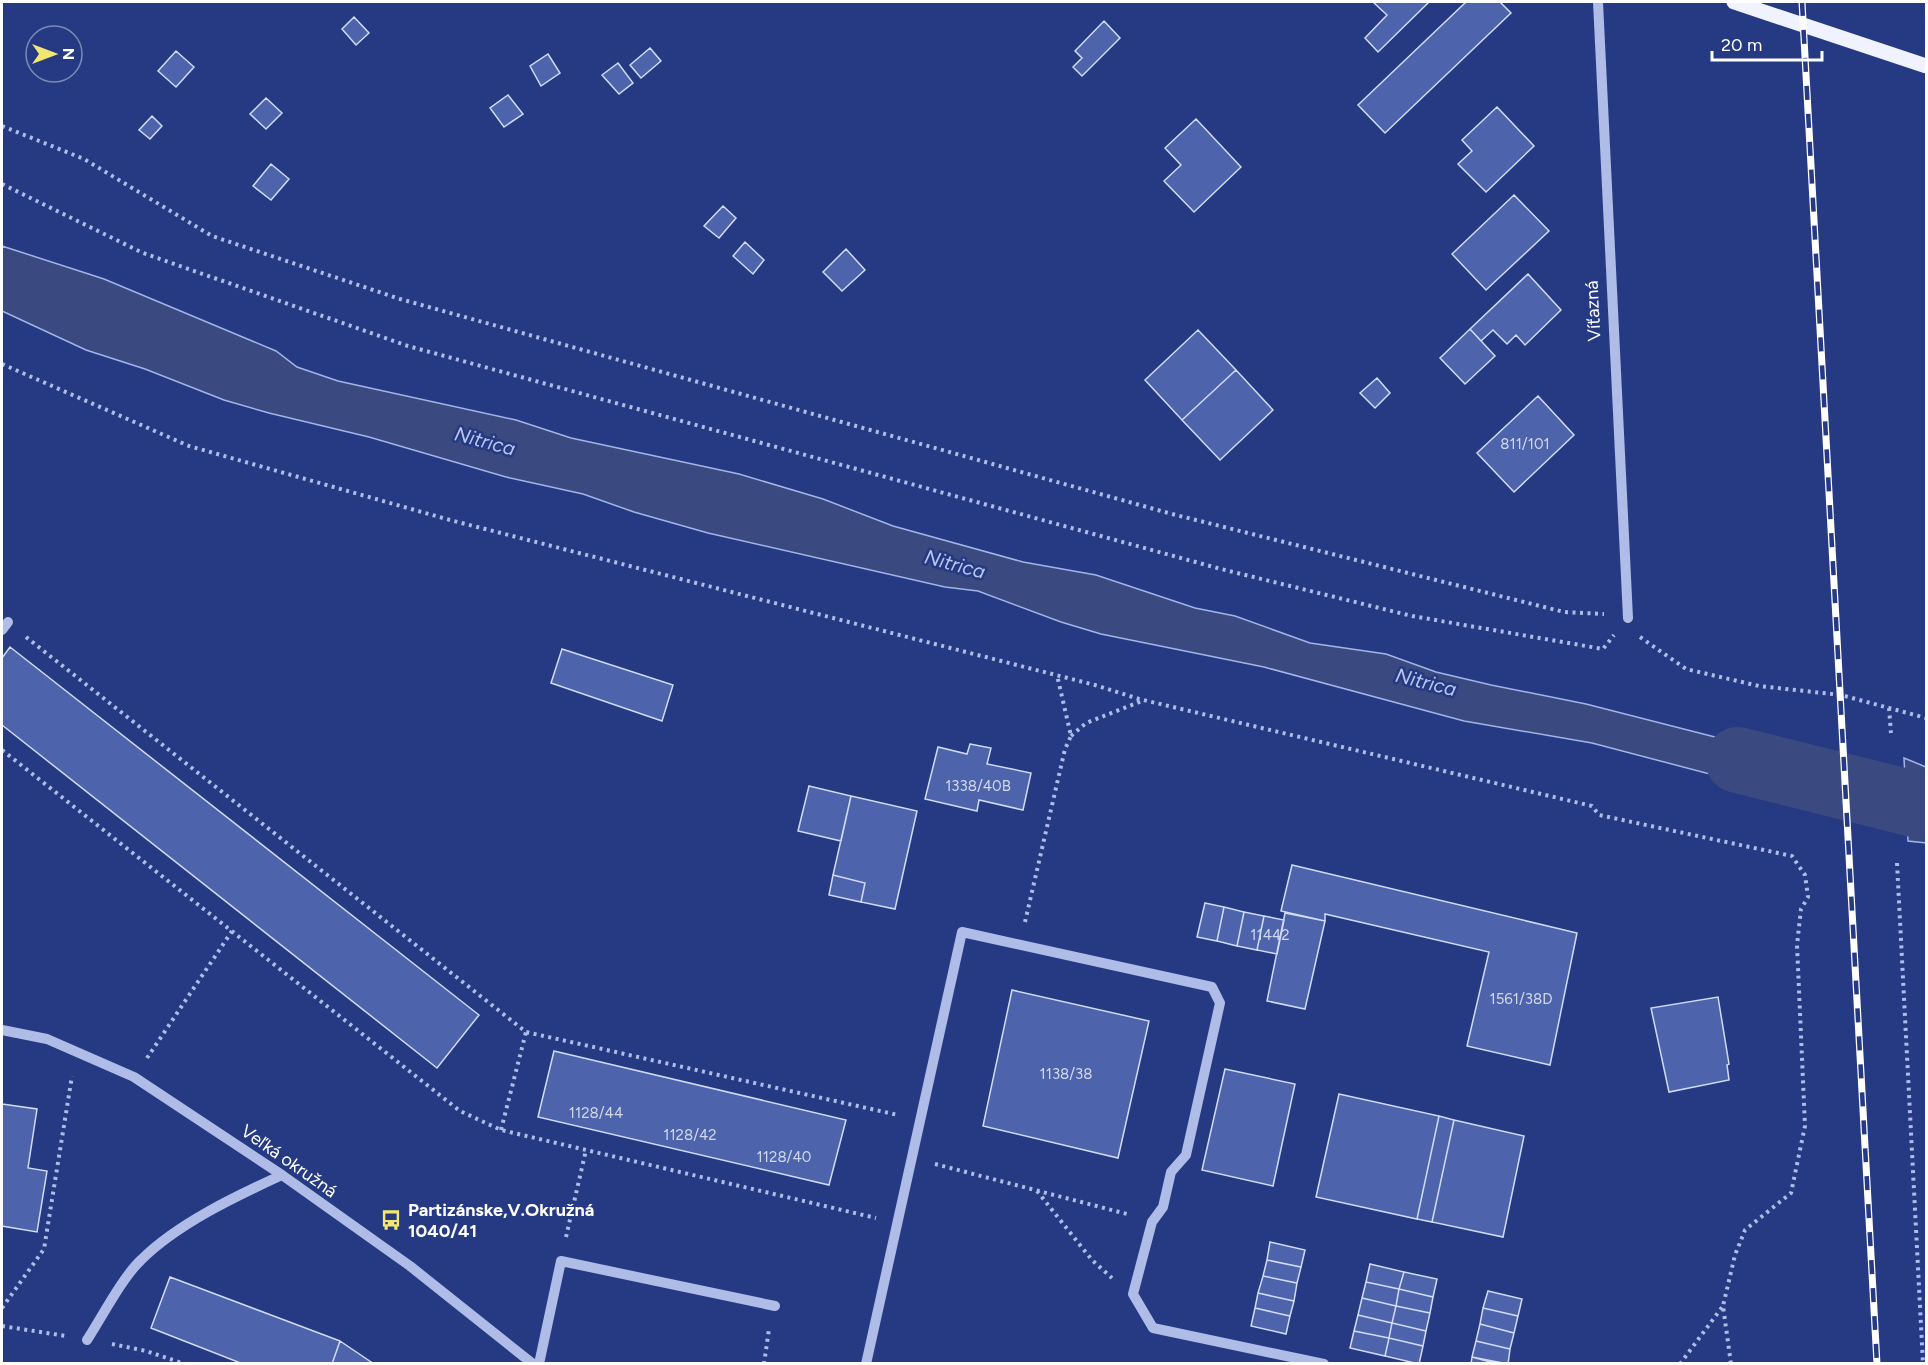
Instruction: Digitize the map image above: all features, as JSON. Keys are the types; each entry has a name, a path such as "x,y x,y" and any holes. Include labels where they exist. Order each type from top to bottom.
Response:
{"main road":[{"path":"1734,2 1926,66"}],"street":[{"name":"Víťazná","path":"1598,2 1628,618"},
{"path":"866,1364 962,932 1212,987 1220,1003 1186,1155 1171,1172 1163,1207 1152,1222 1133,1294 1153,1329 1324,1364"},
{"name":"Veľká okružná","path":"2,1030 47,1039 134,1077 282,1175 410,1266 533,1364"},
{"path":"87,1340 139,1261 167,1238 246,1191 282,1175"},
{"path":"539,1364 561,1261 774,1306"}],"path":[{"path":"2,126 84,159 212,236 400,299 1172,514 1564,612 1628,618 1640,638 1686,669 1759,686 1841,695 1926,718"},
{"path":"2,184 143,253 408,346 1221,569 1412,616 1603,649"},
{"path":"2,364 189,446 450,520 1057,675 1144,700 1592,806 1599,815 1792,856 1805,875 1808,897 1801,909 1797,945 1805,1126 1791,1193 1744,1230 1735,1255 1723,1306 1731,1364"},
{"path":"5,626 526,1032 919,1120"},
{"path":"1057,675 1071,736"},
{"path":"1020,944 1065,749 1071,736 1086,723 1144,700"},
{"path":"1889,708 1891,733"},
{"path":"2,750 460,1111 501,1130 897,1223"},
{"path":"1897,863 1923,1364"},
{"path":"134,1077 232,931"},
{"path":"501,1130 526,1032"},
{"path":"2,1308 44,1249 76,1052"},
{"path":"561,1261 586,1150"},
{"path":"911,1158 1152,1222"},
{"path":"1036,1190 1092,1260 1133,1294"},
{"path":"1680,1364 1723,1306"},
{"path":"763,1358 764,1364"}],"water":[{"path":"2,246 104,279 276,351 297,367 338,381 516,420 571,438 739,474 823,499 893,526 1023,562 1096,575 1195,608 1235,616 1310,643 1386,654 1436,672 1586,704 1754,747 1824,757 1825,802 1777,786 1706,773 1592,743 1464,721 1264,667 1101,634 1061,622 978,591 945,587 708,533 634,512 583,494 506,477 369,437 224,400 145,369 86,350 2,311"},
{"path":"1904,758 1926,767 1926,843 1908,841"}],"building":[{"path":"1373,2 1429,2 1378,52 1365,38 1387,15"},
{"path":"1466,2 1500,2 1511,13 1385,133 1358,105"},
{"path":"354,17 369,33 356,45 342,29"},
{"path":"1104,21 1120,38 1082,76 1073,67 1082,58 1075,51"},
{"path":"650,48 661,61 641,78 630,65"},
{"path":"176,51 194,67 176,87 158,71"},
{"path":"548,54 560,73 541,86 530,66"},
{"path":"618,63 633,83 619,94 602,75"},
{"path":"508,95 523,114 504,127 490,108"},
{"path":"266,98 282,113 266,129 250,114"},
{"path":"1497,107 1534,146 1486,192 1458,164 1472,151 1462,140"},
{"path":"152,116 162,126 150,139 139,130"},
{"path":"1196,119 1241,167 1194,212 1164,181 1181,165 1165,148"},
{"path":"271,164 289,179 271,200 253,186"},
{"path":"1514,195 1549,231 1486,290 1452,254"},
{"path":"723,206 736,218 719,238 704,226"},
{"path":"745,242 764,260 753,274 733,256"},
{"path":"846,249 865,270 842,291 823,272"},
{"path":"1528,274 1561,310 1525,345 1516,335 1507,344 1493,330 1481,341 1470,329"},
{"path":"1470,329 1495,356 1465,384 1440,358"},
{"path":"1198,330 1236,370 1182,420 1145,380"},
{"path":"1236,370 1273,410 1220,460 1182,420"},
{"path":"1377,378 1390,393 1375,408 1360,393"},
{"path":"1538,396 1574,435 1514,492 1477,453"},
{"path":"10,647 479,1015 437,1068 2,725 2,658"},
{"path":"562,649 673,685 662,721 551,683"},
{"path":"970,744 991,748 987,764 1031,773 1023,810 979,800 977,811 925,799 938,747 967,754"},
{"path":"809,786 851,796 841,841 798,831"},
{"path":"851,796 917,811 895,909 861,902 865,883 833,875"},
{"path":"1292,865 1577,933 1550,1065 1467,1046 1489,952 1325,914 1325,921 1281,911"},
{"path":"833,875 865,883 861,902 829,895"},
{"path":"1205,903 1224,907 1217,941 1197,937"},
{"path":"1224,907 1244,912 1237,946 1217,941"},
{"path":"1244,912 1264,916 1257,950 1237,946"},
{"path":"1285,913 1325,921 1305,1009 1267,1001"},
{"path":"1264,916 1284,920 1277,954 1257,950"},
{"path":"1012,990 1149,1021 1118,1158 983,1126"},
{"path":"1718,997 1729,1064 1727,1065 1729,1080 1669,1092 1651,1008"},
{"path":"554,1051 846,1120 829,1185 538,1117"},
{"path":"1225,1069 1295,1084 1273,1186 1202,1170"},
{"path":"1339,1094 1439,1116 1417,1219 1316,1197"},
{"path":"2,1104 37,1109 28,1168 47,1171 37,1232 2,1226"},
{"path":"1439,1116 1454,1120 1432,1222 1417,1219"},
{"path":"1454,1120 1524,1136 1503,1237 1432,1222"},
{"path":"1270,1242 1305,1250 1301,1267 1267,1260"},
{"path":"1267,1260 1301,1267 1297,1283 1263,1276"},
{"path":"1370,1264 1404,1272 1399,1289 1366,1282"},
{"path":"1404,1272 1437,1279 1433,1297 1399,1289"},
{"path":"1263,1276 1297,1283 1294,1301 1258,1293"},
{"path":"170,1277 340,1341 332,1364 243,1364 151,1328"},
{"path":"1366,1282 1399,1289 1396,1306 1362,1298"},
{"path":"1399,1289 1433,1297 1430,1313 1396,1306"},
{"path":"1488,1291 1522,1299 1518,1316 1483,1308"},
{"path":"1258,1293 1294,1301 1290,1316 1255,1308"},
{"path":"1362,1298 1396,1306 1392,1323 1358,1315"},
{"path":"1396,1306 1430,1313 1426,1331 1392,1323"},
{"path":"1255,1308 1290,1316 1286,1334 1251,1326"},
{"path":"1483,1308 1518,1316 1514,1333 1480,1324"},
{"path":"1358,1315 1392,1323 1389,1338 1354,1331"},
{"path":"1392,1323 1426,1331 1423,1346 1389,1338"},
{"path":"1480,1324 1514,1333 1510,1349 1476,1341"},
{"path":"1354,1331 1389,1338 1385,1356 1350,1348"},
{"path":"1389,1338 1423,1346 1419,1364 1385,1356"},
{"path":"340,1341 374,1364 332,1364"},
{"path":"1476,1341 1510,1349 1508,1364 1472,1357"},
{"path":"1472,1357 1498,1364 1471,1364"}],"waterway":[{"name":"Nitrica","path":"1738,760 1926,807"}],"railway":[{"path":"1802,2 1877,1364"}],"place":[{"name":"Partizánske,V.Okružná 1040/41","path":"391,1220"}]}
